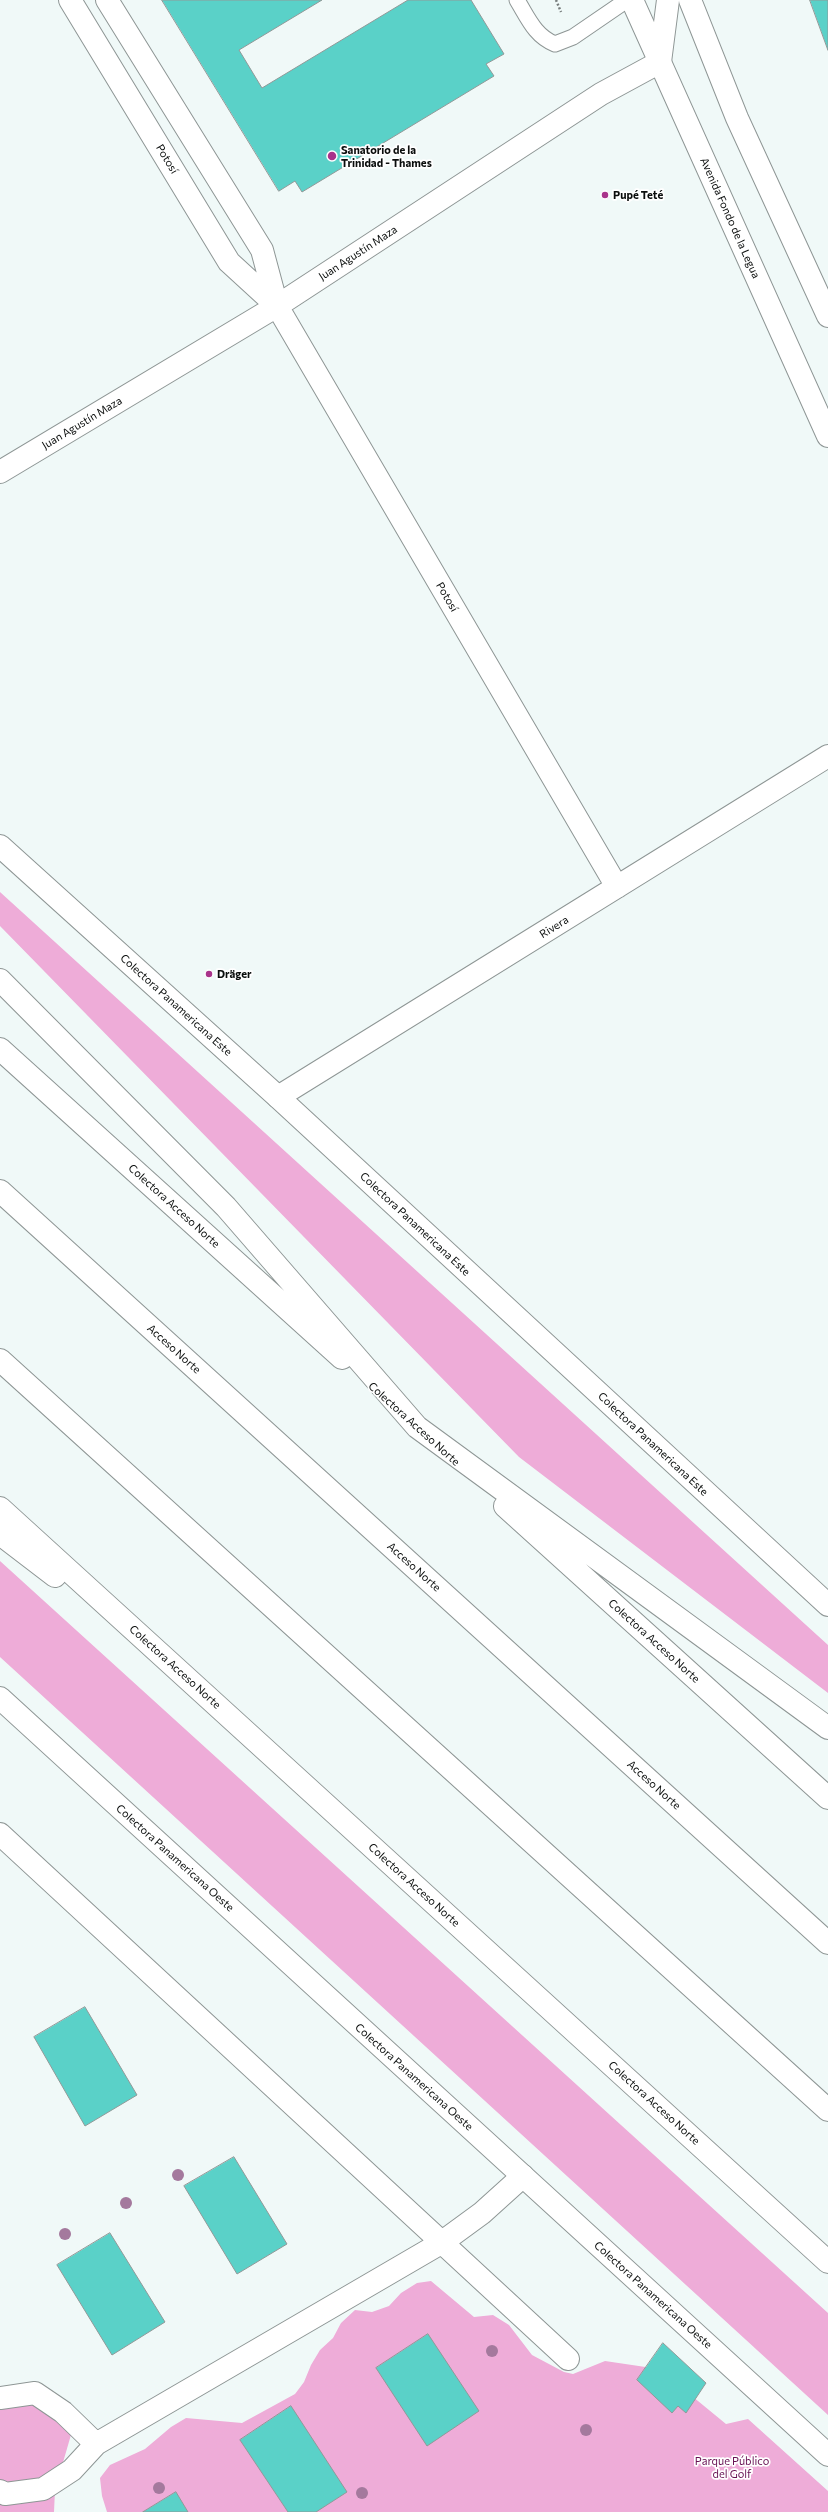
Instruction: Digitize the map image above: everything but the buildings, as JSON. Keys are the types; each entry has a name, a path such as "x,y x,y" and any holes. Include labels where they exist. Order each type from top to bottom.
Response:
{"main road":[{"name":"Potosí","path":"70,0 229,262 277,306"},
{"name":"Potosí","path":"107,0 262,250 277,306 617,888"},
{"name":"Avenida Fondo de la Legua","path":"632,0 828,436"},
{"path":"660,62 668,0"},
{"path":"690,0 737,118 828,316"},
{"name":"Juan Agustín Maza","path":"0,472 277,306 601,94 660,62"},
{"name":"Rivera","path":"278,1097 828,756"},
{"name":"Colectora Panamericana Este","path":"0,846 278,1097 828,1605"},
{"path":"0,980 226,1207 417,1427 828,1728"},
{"name":"Colectora Acceso Norte","path":"0,1049 828,1798"},
{"path":"0,1176 83,1267"},
{"name":"Acceso Norte","path":"0,1191 828,1943"},
{"path":"0,1360 828,2110"},
{"name":"Colectora Acceso Norte","path":"0,1508 828,2262"},
{"path":"0,1534 167,1659"},
{"name":"Colectora Panamericana Oeste","path":"0,1698 828,2455"},
{"path":"0,1834 568,2359"},
{"path":"0,2491 5,2494 43,2489 72,2470 96,2444 441,2243 482,2213 523,2176"},
{"path":"0,2398 35,2394 63,2412 96,2444"}],"lane":[{"path":"517,0 536,32 545,40 555,44 573,37 627,0"}],"green space":[{"path":"0,892 828,1645 828,1693 519,1457 0,926"},
{"path":"0,1561 828,2313 828,2415 0,1657"},
{"name":"Parque Público del Golf","path":"431,2281 474,2317 493,2315 509,2325 532,2355 564,2372 573,2374 605,2361 659,2369 726,2424 748,2419 828,2491 828,2512 107,2512 102,2496 100,2478 110,2465 145,2449 171,2427 186,2418 242,2423 295,2394 304,2382 311,2365 320,2350 333,2338 341,2323 355,2310 372,2312 389,2306 401,2293 417,2283"},
{"path":"0,2388 75,2421 55,2490 54,2512 0,2512"}],"place":[{"name":"Sanatorio de la Trinidad - Thames","path":"332,156"},
{"name":"Pupé Teté","path":"605,195"},
{"name":"Dräger","path":"209,974"}]}
